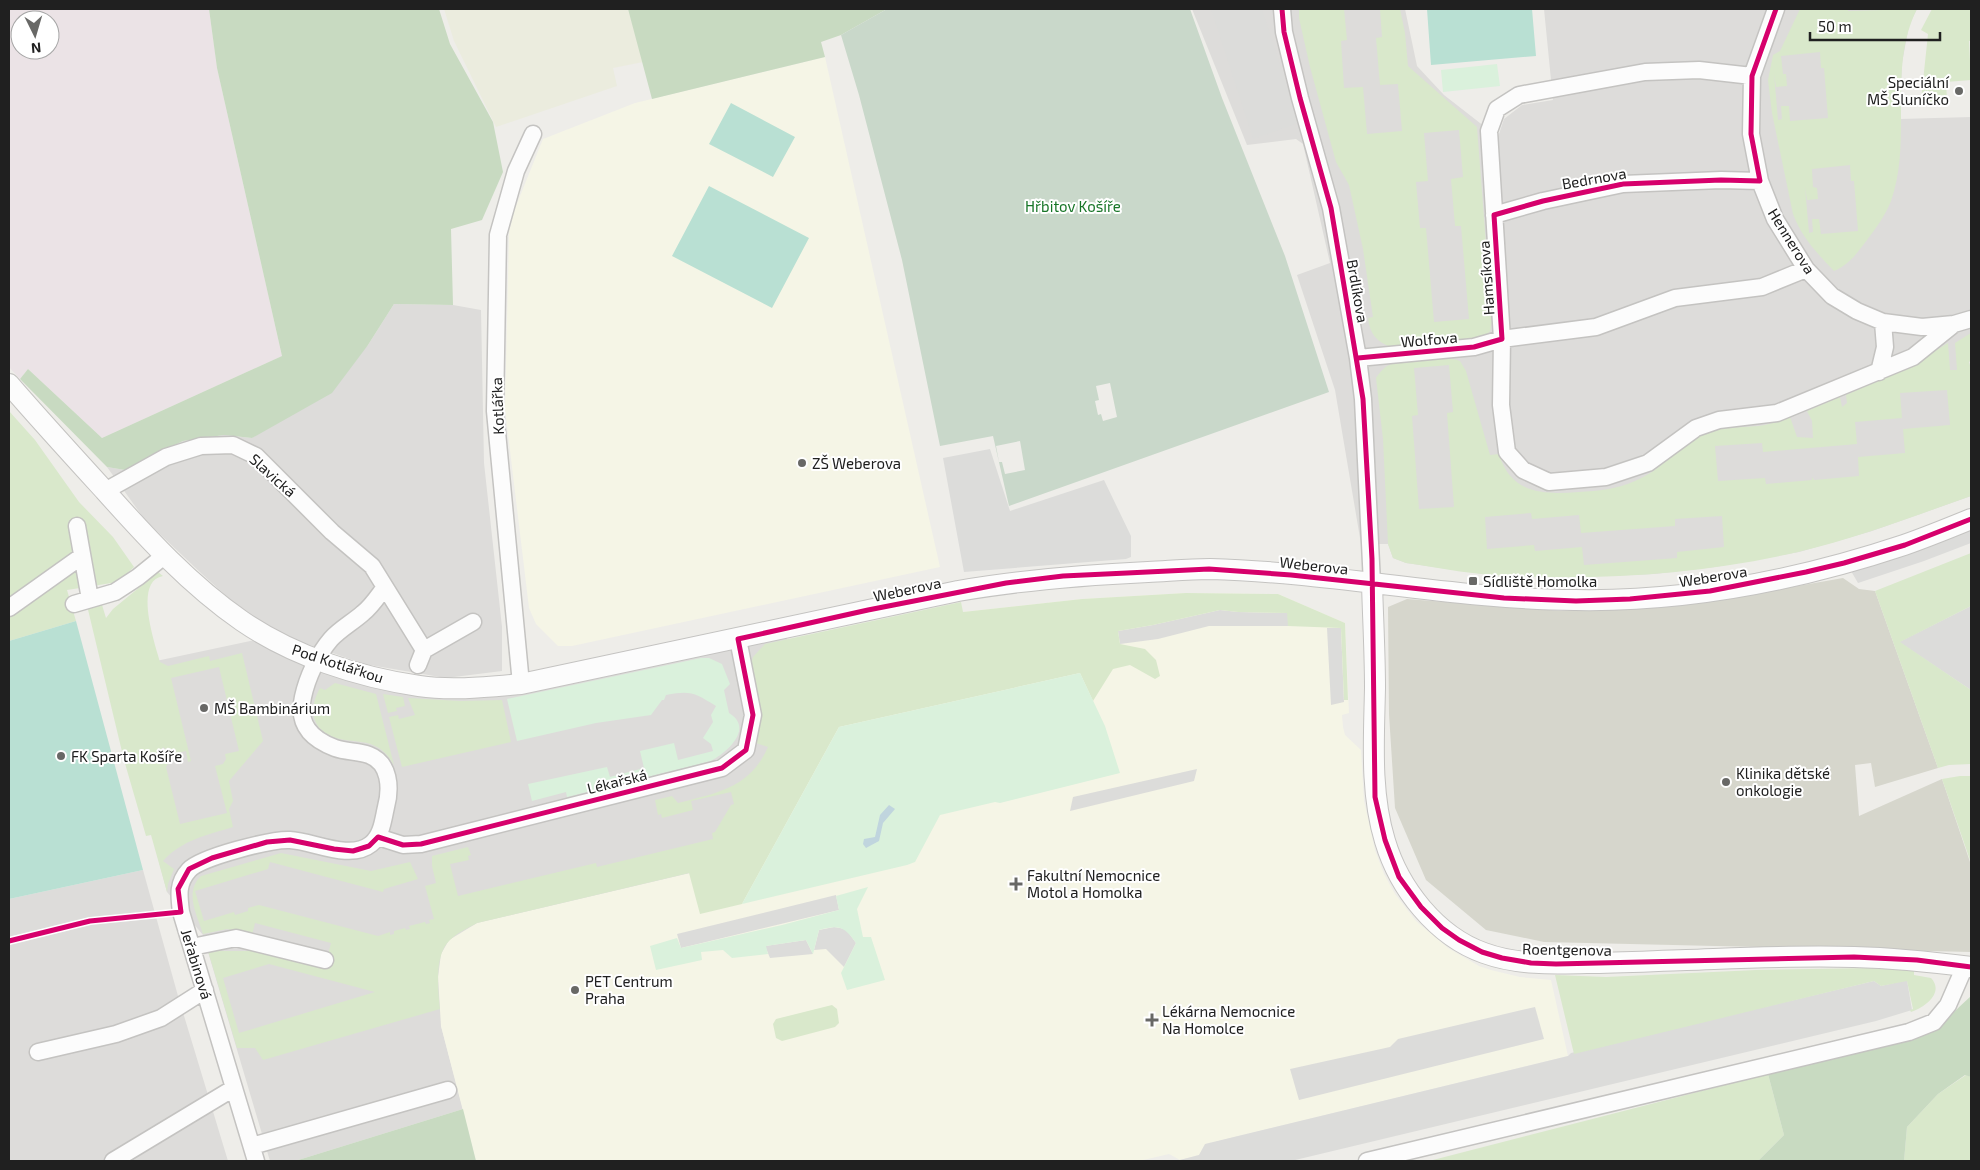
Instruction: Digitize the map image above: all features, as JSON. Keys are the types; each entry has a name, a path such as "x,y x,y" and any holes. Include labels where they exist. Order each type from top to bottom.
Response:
{"street":[{"name":"Brdlíkova","path":"1282,9 1284,32 1331,208 1358,358 1363,399 1372,584"},
{"name":"Hennerova","path":"1776,9 1752,76 1751,134 1760,181 1775,219 1806,270 1832,296 1857,311 1882,322 1922,326 1954,324 1971,319"},
{"name":"Hamsíkova","path":"1752,76 1699,70 1644,72 1519,95 1497,109 1488,131 1502,339 1501,404 1507,452 1523,470 1549,482 1606,477 1648,463 1696,428 1719,420 1776,413 1879,372 1913,357 1954,324"},
{"name":"Kotlářka","path":"521,684 495,411 498,235 516,171 533,134"},
{"name":"Bedrnova","path":"1494,215 1543,201 1623,184 1721,180 1760,181"},
{"name":"Wolfova","path":"1358,358 1474,347 1502,339 1596,327 1675,298 1762,287 1806,270"},
{"path":"1879,372 1885,347 1882,322"},
{"name":"Pod Kotlářkou","path":"9,384 164,556 206,593 242,621 283,645 317,660 361,674 420,686 478,688 521,684 738,639"},
{"name":"Slavická","path":"105,491 166,457 201,446 233,445 256,456 332,532 372,566 385,587 421,658 473,622"},
{"name":"Weberova","path":"738,639 958,591 1006,583 1063,576 1209,569 1292,575 1504,598 1630,599 1710,591 1844,563 1905,544 1971,519"},
{"path":"76,526 82,556 82,602 115,592 138,577 164,556"},
{"path":"9,608 82,556"},
{"name":"Roentgenova","path":"1367,1161 1909,1032 1934,1022 1948,1005 1968,967 1917,960 1854,957 1530,963 1482,952 1459,940 1442,928 1421,907 1400,877 1385,840 1375,797 1372,584"},
{"path":"378,837 389,795 388,777 381,762 369,755 335,748 311,735 302,722 303,698 317,660 331,639 366,612 385,587"},
{"name":"Lékařská","path":"378,837 403,844 421,844 722,768 746,750 753,715 738,639"},
{"name":"Jeřabinová","path":"254,1154 181,912 178,889 189,869 212,858 267,842 290,840 353,851 369,846 378,837"},
{"path":"192,947 236,938 325,960"},
{"path":"38,1052 116,1034 161,1018 205,990"},
{"path":"113,1161 234,1088"},
{"path":"254,1154 448,1090"}],"shaded area":[{"path":"9,9 209,9 217,68 282,356 102,438 28,369 20,379 9,367"},
{"path":"444,9 628,9 643,62 613,68 617,86 496,127 454,41"},
{"path":"1192,9 1405,9 1417,66 1444,95 1498,137 1504,119 1522,105 1553,100 1544,9 1917,9 1909,25 1902,63 1900,119 1971,117 1971,360 1969,362 1971,370 1971,496 1872,531 1799,552 1715,567 1654,574 1607,576 1490,575 1406,563 1393,558 1388,544 1361,544 1335,390 1297,275 1330,263 1303,144 1296,139 1247,145"},
{"path":"1211,9 1262,9 1299,123 1253,139"},
{"path":"825,57 940,567 572,646 558,646 536,624 529,608 505,409 509,233 514,211 543,139 635,103"},
{"path":"394,304 453,305 481,310 484,463 502,627 502,671 446,678 364,664 293,639 243,611 202,574 145,520 107,467 125,470 183,441 224,435 252,438 368,345"},
{"path":"990,449 1010,511 1104,480 1131,536 1131,557 1126,559 964,572 943,458"},
{"path":"1971,530 1971,543 1924,561 1858,583 1851,571"},
{"path":"1843,578 1859,589 1875,591 1938,768 1875,787 1871,763 1855,765 1859,816 1942,779 1971,865 1971,952 1544,942 1486,930 1426,880 1395,808 1389,714 1388,607 1407,599 1561,611 1663,606 1735,597"},
{"name":"Fakultní Nemocnice Motol a Homolka","path":"1186,593 1278,594 1345,623 1349,713 1342,715 1343,727 1345,735 1361,750 1364,801 1375,850 1384,874 1395,894 1416,921 1448,948 1479,966 1491,970 1520,977 1551,980 1568,1056 1206,1144 1199,1155 1180,1160 1169,1154 1139,1161 476,1161 441,1026 438,977 441,954 449,940 477,923 707,869 777,755 963,612 1082,599"},
{"path":"1971,606 1971,690 1899,642"},
{"path":"1220,610 1288,613 1288,626 1209,626 1158,639 1120,644 1118,631"},
{"path":"1327,628 1341,628 1344,702 1331,705"},
{"path":"787,635 777,755 707,869 441,1026 463,1109 295,1161 270,1161 203,935 167,892 109,671 255,640 453,697"},
{"path":"1197,769 1194,781 1070,811 1073,797"},
{"path":"143,870 178,996 228,1161 9,1161 9,899"},
{"path":"836,895 839,910 681,948 677,934"},
{"path":"834,927 846,929 856,943 844,967 826,949 814,950 819,930"},
{"path":"806,940 813,954 770,958 765,946"},
{"path":"1907,980 1912,1010 1876,1021 1291,1161 1176,1161 1199,1155 1205,1144 1568,1056 1571,1053 1874,981 1881,986"},
{"path":"1535,1007 1544,1039 1299,1100 1290,1069 1390,1047 1398,1039"}],"green space":[{"path":"209,9 439,9 450,44 493,122 503,172 482,220 451,229 453,305 394,304 368,345 332,393 252,438 224,435 183,441 125,470 107,467 20,379 28,369 102,438 282,356 217,68"},
{"path":"628,9 887,9 841,35 821,42 825,57 652,99"},
{"name":"Hřbitov Košíře","path":"887,9 1190,9 1222,98 1285,256 1329,392 1009,506 993,436 940,446 902,260 859,95 841,35","holes":["1110,383 1117,417 1103,421 1101,414 1098,415 1095,401 1099,400 1096,386","1020,441 1025,470 1005,474 1002,462 999,462 996,446"]},
{"path":"1299,9 1344,9 1347,40 1341,41 1344,88 1363,87 1367,134 1402,131 1398,84 1380,85 1376,38 1382,37 1380,9 1400,9 1405,33 1408,66 1477,127 1492,322 1490,331 1484,339 1394,348 1383,344 1373,334 1368,318 1373,317 1363,249 1349,185 1336,162 1310,67 1299,18","holes":["1459,130 1463,177 1451,179 1455,226 1461,226 1469,319 1434,322 1426,228 1420,228 1416,182 1428,181 1424,133"]},
{"path":"1427,9 1532,9 1536,56 1431,65"},
{"path":"1800,9 1848,9 1848,11 1917,9 1908,32 1903,55 1900,153 1891,201 1880,222 1856,254 1834,271 1805,238 1793,214 1772,113 1768,80 1773,55 1780,51","holes":["1820,52 1821,68 1824,68 1828,118 1790,121 1789,106 1781,106 1782,119 1778,120 1774,74 1776,87 1787,86 1786,74 1783,74 1781,56","1850,165 1851,181 1854,181 1858,231 1821,234 1819,219 1812,219 1813,232 1809,233 1805,187 1807,200 1818,199 1817,188 1813,187 1812,169"]},
{"path":"1932,9 1971,9 1971,41 1969,41 1971,80 1946,82 1947,100 1927,102 1921,100 1928,34 1921,30"},
{"path":"1497,64 1500,86 1443,92 1441,70"},
{"path":"731,103 795,137 773,177 709,144"},
{"path":"709,186 809,238 772,308 672,256"},
{"path":"1971,333 1971,360 1969,362 1971,370 1971,496 1842,540 1798,552 1760,560 1684,571 1607,576 1530,577 1460,571 1406,563 1393,558 1388,544 1383,439 1376,378 1382,370 1391,364 1405,360 1425,358 1445,358 1460,361 1466,371 1490,455 1499,454 1504,467 1512,477 1530,489 1541,492 1566,493 1607,489 1635,481 1654,470 1698,437 1714,430 1765,425 1790,417 1797,437 1813,438 1812,421 1807,411 1840,397 1842,407 1847,403 1846,395 1885,376 1902,371 1948,343 1950,370 1957,370 1955,343","holes":["1449,365 1453,412 1447,413 1454,507 1419,509 1412,416 1418,415 1414,368","1947,390 1950,425 1903,429 1905,453 1858,457 1859,476 1814,480 1812,477 1812,480 1766,484 1765,478 1718,481 1715,446 1762,443 1763,452 1857,444 1855,422 1902,418 1900,393","1531,513 1532,519 1579,515 1581,533 1675,526 1675,519 1722,516 1724,547 1677,552 1677,558 1584,565 1582,547 1535,551 1534,545 1487,549 1485,517"]},
{"path":"9,411 35,440 79,502 113,537 134,567 118,582 67,590 76,621 9,641"},
{"path":"1971,553 1971,606 1900,642 1971,690 1971,764 1949,765 1938,768 1875,591"},
{"path":"158,572 163,576 154,580 149,589 148,601 148,614 160,662 168,666 209,656 210,661 242,653 263,741 229,781 233,801 229,809 233,827 187,843 170,854 163,861 174,869 167,892 151,835 146,836 124,760 84,593 99,595 106,618 113,609","holes":["219,667 239,751 225,754 226,759 223,764 215,766 227,813 180,824 166,767 168,764 157,758 163,747 173,754 186,751 188,762 191,761 171,678"]},
{"path":"1186,593 1278,594 1345,623 1348,700 1344,700 1341,628 1288,626 1287,613 1220,610 1118,631 1120,644 1145,649 1156,660 1160,676 1155,679 1130,665 1113,669 1093,701 1080,673 839,727 742,904 700,914 689,873 477,923 453,937 441,954 438,973 440,1009 263,1060 255,1048 237,1048 208,951 256,951 324,969 331,943 255,923 252,935 227,929 203,934 193,904 193,889 201,876 281,853 371,871 410,862 418,879 384,889 383,892 270,862 268,869 195,891 204,921 234,912 235,915 259,905 378,936 390,932 390,935 394,934 394,931 405,928 406,930 410,929 409,926 425,922 426,924 430,923 429,920 434,919 425,886 436,883 432,856 468,847 471,855 468,856 469,860 450,864 458,896 596,863 597,867 713,839 712,833 715,832 731,805 734,804 731,792 691,801 693,810 662,818 661,814 658,815 655,800 672,796 678,803 719,792 742,780 761,761 768,747 756,743 760,724 760,711 751,665 753,657 765,644 961,602 963,612 1082,599","holes":["269,964 375,992 239,1033 223,978"]},
{"name":"FK Sparta Košíře","path":"76,621 143,870 9,899 9,641"},
{"path":"701,658 709,658 722,664 730,684 724,690 729,713 736,719 739,732 731,746 724,752 711,761 567,797 566,792 532,801 528,784 607,767 610,777 644,768 640,751 674,743 678,760 713,751 711,744 703,738 713,722 711,715 716,706 692,694 666,695 651,715 596,723 517,741 507,699"},
{"path":"1080,673 1105,726 1120,773 1000,803 995,802 940,815 915,862 742,904 839,727"},
{"path":"335,683 376,694 394,765 386,754 371,744 336,738 321,730 314,718 313,711 316,696 320,688 325,690"},
{"path":"383,694 403,697 405,706 396,708 397,711 388,713"},
{"path":"408,698 460,701 502,700 511,742 402,767 389,717 398,715 399,719 415,715"},
{"path":"1971,776 1971,863 1942,779"},
{"path":"868,887 857,909 863,937 871,937 885,980 847,990 841,973 856,943 848,933 836,927 819,930 813,954 806,940 766,946 768,954 732,958 723,950 701,952 702,960 656,970 650,946 677,938 681,948 839,910 836,896"},
{"path":"1870,968 1914,970 1914,975 1931,978 1936,989 1927,1003 1911,1012 1910,1010 1913,1009 1907,981 1881,986 1874,981 1574,1054 1555,975 1606,977 1756,970"},
{"path":"1971,996 1971,1077 1965,1075 1938,1094 1907,1127 1904,1161 1758,1161 1784,1135 1768,1074 1904,1042 1932,1032 1944,1023"},
{"path":"832,1005 837,1009 839,1023 835,1027 782,1041 776,1038 773,1024 776,1019"},
{"path":"1768,1074 1784,1135 1758,1161 1429,1161"},
{"path":"1966,1075 1971,1077 1971,1161 1904,1161 1907,1127 1938,1094"},
{"path":"463,1109 476,1161 295,1161"}],"water":[{"path":"889,805 895,809 883,823 879,841 866,848 863,844 864,839 875,837 880,815"}],"cycle path":[{"path":"1282,9 1284,32 1300,98 1331,208 1363,399 1372,559 1375,797 1385,840 1399,877 1421,907 1442,928 1459,940 1482,952 1531,963 1854,957 1917,960 1971,967"},
{"path":"1358,358 1474,347 1502,339 1494,215 1543,201 1623,184 1721,180 1760,181 1751,134 1752,76 1776,9"},
{"path":"9,941 90,921 181,912 178,889 189,869 212,858 267,842 290,840 353,851 369,846 378,837 403,845 421,844 722,768 746,750 753,715 738,639 868,610 1006,583 1063,576 1209,569 1291,575 1504,598 1576,601 1630,599 1710,591 1806,572 1905,545 1971,519"}],"place":[{"name":"Speciální MŠ Sluníčko","path":"1959,91"},
{"name":"ZŠ Weberova","path":"802,463"},
{"name":"Sídliště Homolka","path":"1473,581"},
{"name":"MŠ Bambinárium","path":"204,708"},
{"name":"FK Sparta Košíře","path":"61,756"},
{"name":"Klinika dětské onkologie","path":"1726,782"},
{"name":"Fakultní Nemocnice Motol a Homolka","path":"1016,884"},
{"name":"PET Centrum Praha","path":"575,990"},
{"name":"Lékárna Nemocnice Na Homolce","path":"1152,1020"}]}
